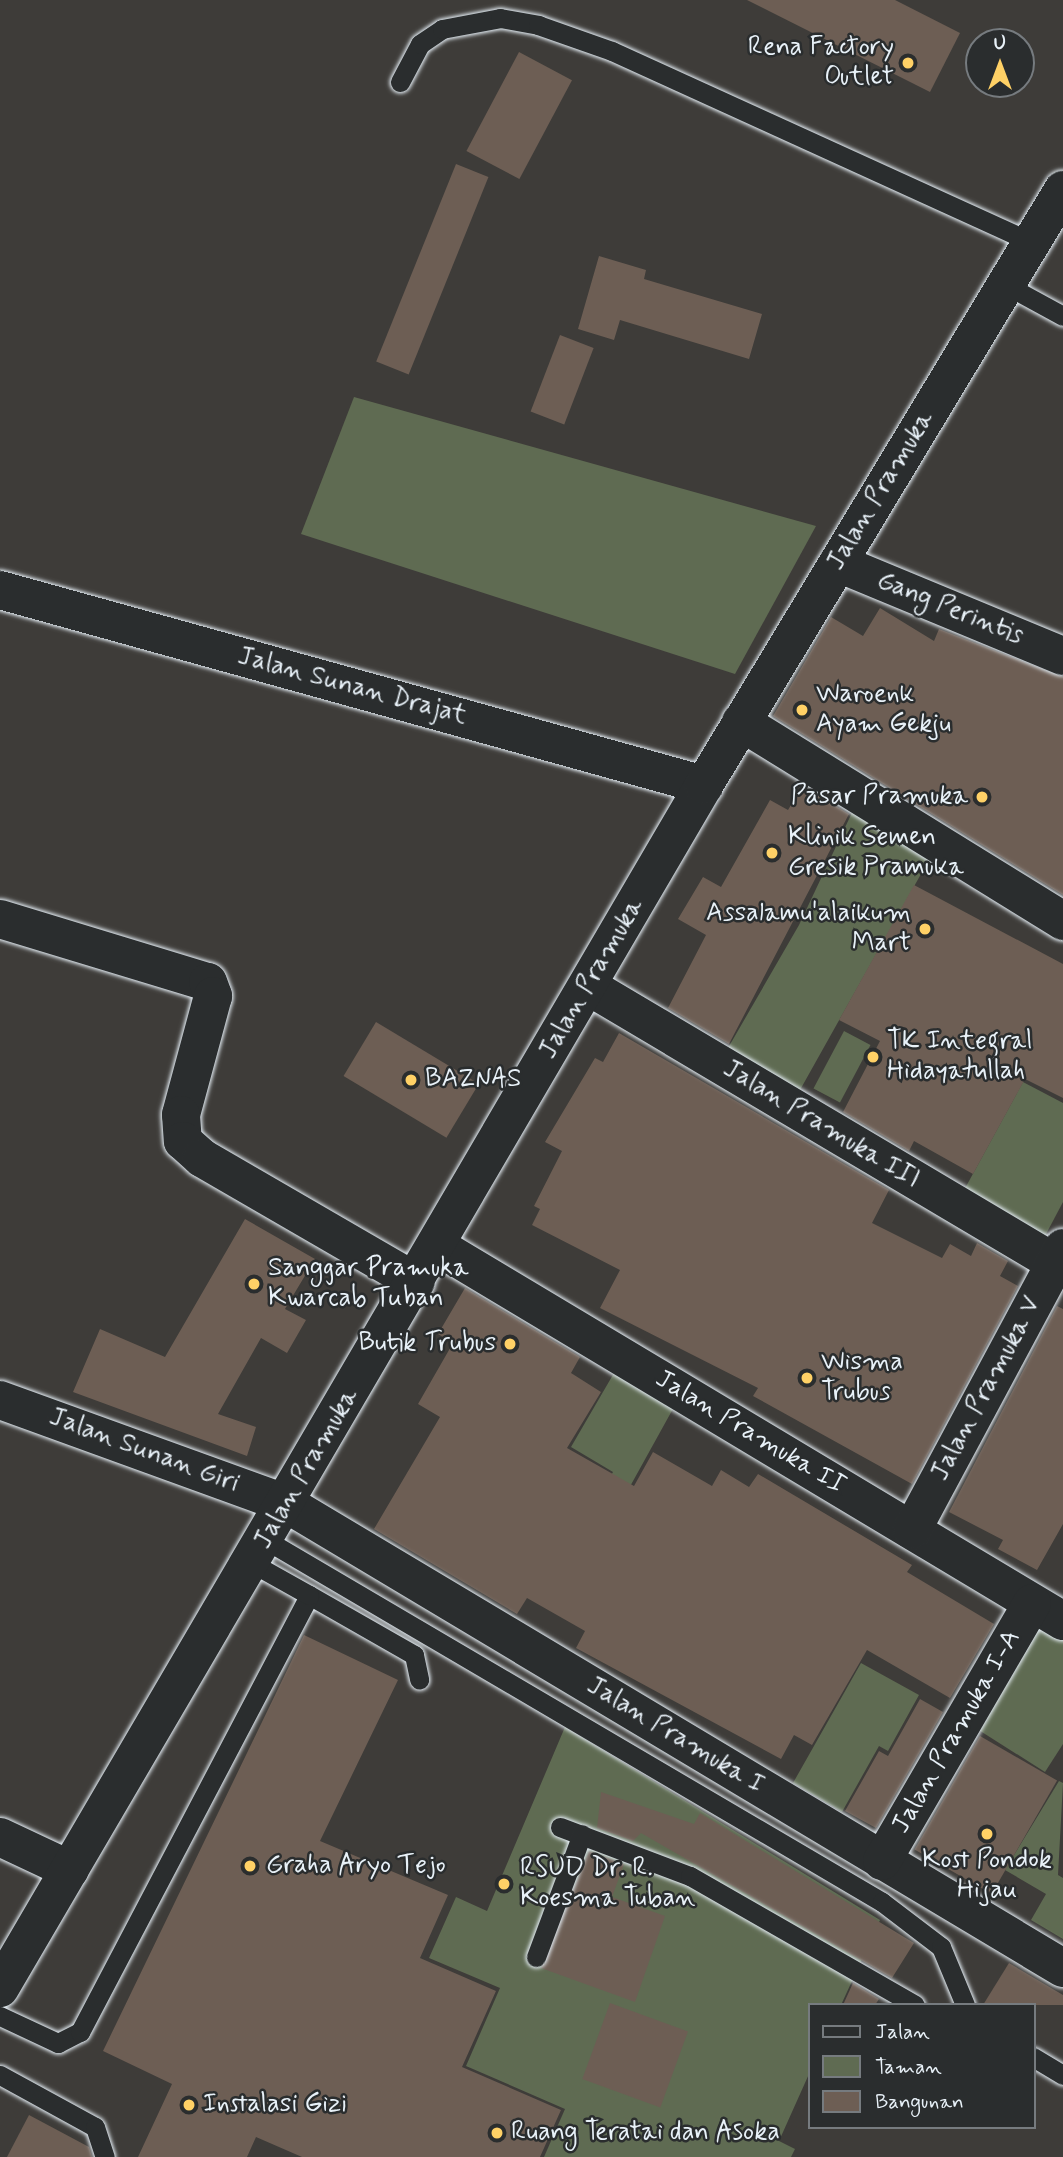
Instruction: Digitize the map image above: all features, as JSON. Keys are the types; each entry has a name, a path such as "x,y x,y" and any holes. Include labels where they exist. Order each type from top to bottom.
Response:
{"street":[{"name":"Jalan Pramuka","path":"0,1989 259,1552 741,722 1063,190"},
{"name":"Gang Perintis","path":"838,563 1063,655"},
{"name":"Jalan Sunan Drajat","path":"0,590 704,785"},
{"path":"741,722 1063,921"},
{"path":"0,919 208,982 213,996 181,1115 183,1140 202,1158 416,1282"},
{"name":"Jalan Pramuka III","path":"588,986 1059,1256"},
{"name":"Jalan Pramuka II","path":"437,1246 1054,1612"},
{"name":"Jalan Pramuka V","path":"912,1530 1059,1256"},
{"name":"Jalan Sunan Giri","path":"0,1400 287,1504"},
{"name":"Jalan Pramuka I","path":"287,1504 1063,1968"},
{"name":"Jalan Pramuka I-A","path":"882,1861 1054,1612"},
{"path":"0,1838 70,1870"}],"lane":[{"path":"400,82 420,44 442,29 500,18 538,24 612,51 1031,243"},
{"path":"1006,285 1063,316"},
{"path":"259,1552 309,1595 414,1655 419,1679"},
{"path":"259,1552 882,1902 941,1947 964,2003"},
{"path":"0,2016 58,2043 80,2032 309,1595"},
{"path":"560,1827 690,1876 912,2003"},
{"path":"536,1957 582,1834"},
{"path":"1035,2058 1063,2075"},
{"path":"0,2075 95,2127 105,2157"}],"green space":[{"path":"354,397 816,526 735,674 301,534"},
{"path":"857,802 935,849 800,1090 728,1048 799,925"},
{"path":"844,1031 870,1045 840,1102 813,1088"},
{"path":"1023,1082 1063,1103 1063,1202 1045,1236 963,1192"},
{"path":"614,1373 674,1407 612,1519 592,1508 613,1472 571,1447"},
{"path":"1038,1615 1063,1631 1063,1744 1045,1772 974,1727"},
{"path":"861,1663 919,1695 888,1751 879,1746 842,1812 793,1783"},
{"path":"565,1727 880,1920 842,2003 808,2003 808,2076 779,2141 795,2149 791,2157 544,2157 565,2109 466,2066 500,1988 429,1958 456,1897 487,1911"},
{"path":"1059,1781 1063,1783 1058,1875 1063,1878 1063,1939 1031,1920 1046,1894 1005,1870"}],"building":[{"name":"Rena Factory Outlet","path":"747,0 895,0 960,33 930,92"},
{"path":"519,52 572,80 519,179 466,151"},
{"path":"456,164 488,177 409,375 376,361"},
{"path":"599,256 646,270 644,279 762,314 749,359 620,320 614,340 578,329"},
{"path":"560,335 594,348 564,424 531,412"},
{"name":"Pasar Pramuka","path":"880,608 934,641 939,629 1063,677 1063,895 773,716 831,617 863,636"},
{"path":"802,786 849,814 729,1044 668,1008 706,935 678,919 703,877 721,887 770,800 788,810"},
{"path":"914,885 1063,964 1063,1098 1025,1079 973,1174 914,1141 909,1151 843,1112 880,1041 839,1020"},
{"name":"BAZNAS","path":"376,1022 479,1084 446,1138 344,1076"},
{"path":"619,1033 889,1190 872,1223 942,1258 950,1244 971,1256 977,1243 1008,1261 1000,1276 1018,1286 912,1484 753,1396 758,1388 600,1308 620,1270 532,1225 540,1209 534,1206 562,1151 545,1142 595,1058 603,1062"},
{"path":"245,1219 315,1259 285,1309 306,1320 287,1353 261,1338 218,1414 256,1427 247,1456 73,1392 100,1329 165,1357"},
{"path":"465,1288 580,1357 571,1373 601,1392 567,1448 634,1486 653,1452 712,1486 721,1470 749,1487 758,1474 912,1565 907,1572 994,1624 950,1698 867,1650 812,1745 794,1735 781,1759 576,1648 585,1631 527,1598 517,1614 374,1529 440,1417 418,1404 453,1343 438,1334"},
{"path":"1057,1306 1063,1309 1063,1524 1037,1570 998,1549 1003,1540 949,1512"},
{"path":"304,1635 398,1680 320,1841 448,1895 420,1958 496,1991 462,2067 561,2110 540,2157 302,2157 256,2137 247,2157 138,2157 172,2084 103,2051"},
{"path":"920,1699 943,1712 876,1828 845,1811 879,1751 888,1756"},
{"path":"980,1736 1057,1780 992,1894 914,1849"},
{"path":"601,1792 694,1824 700,1813 914,1943 892,1978 641,1833 633,1841 597,1828"},
{"path":"589,1851 624,1864 612,1897 665,1916 635,2002 541,1968"},
{"path":"1009,1963 1063,1995 1063,2005 984,2003"},
{"path":"853,1983 879,1999 876,2003 844,2003"},
{"path":"610,2003 688,2031 660,2108 582,2079"},
{"path":"29,2115 89,2147 92,2157 7,2157"}],"place":[{"name":"Rena Factory Outlet","path":"908,63"},
{"name":"Waroenk Ayam Gekju","path":"802,710"},
{"name":"Pasar Pramuka","path":"982,797"},
{"name":"Klinik Semen Gresik Pramuka","path":"772,853"},
{"name":"Assalamu'alaikum Mart","path":"925,929"},
{"name":"TK Integral Hidayatullah","path":"873,1057"},
{"name":"BAZNAS","path":"411,1080"},
{"name":"Sanggar Pramuka Kwarcab Tuban","path":"254,1284"},
{"name":"Butik Trubus","path":"510,1344"},
{"name":"Wisma Trubus","path":"807,1378"},
{"name":"Kost Pondok Hijau","path":"987,1834"},
{"name":"Graha Aryo Tejo","path":"250,1866"},
{"name":"RSUD Dr. R. Koesma Tuban","path":"504,1884"},
{"name":"Instalasi Gizi","path":"189,2105"},
{"name":"Ruang Teratai dan Asoka","path":"497,2133"}]}
